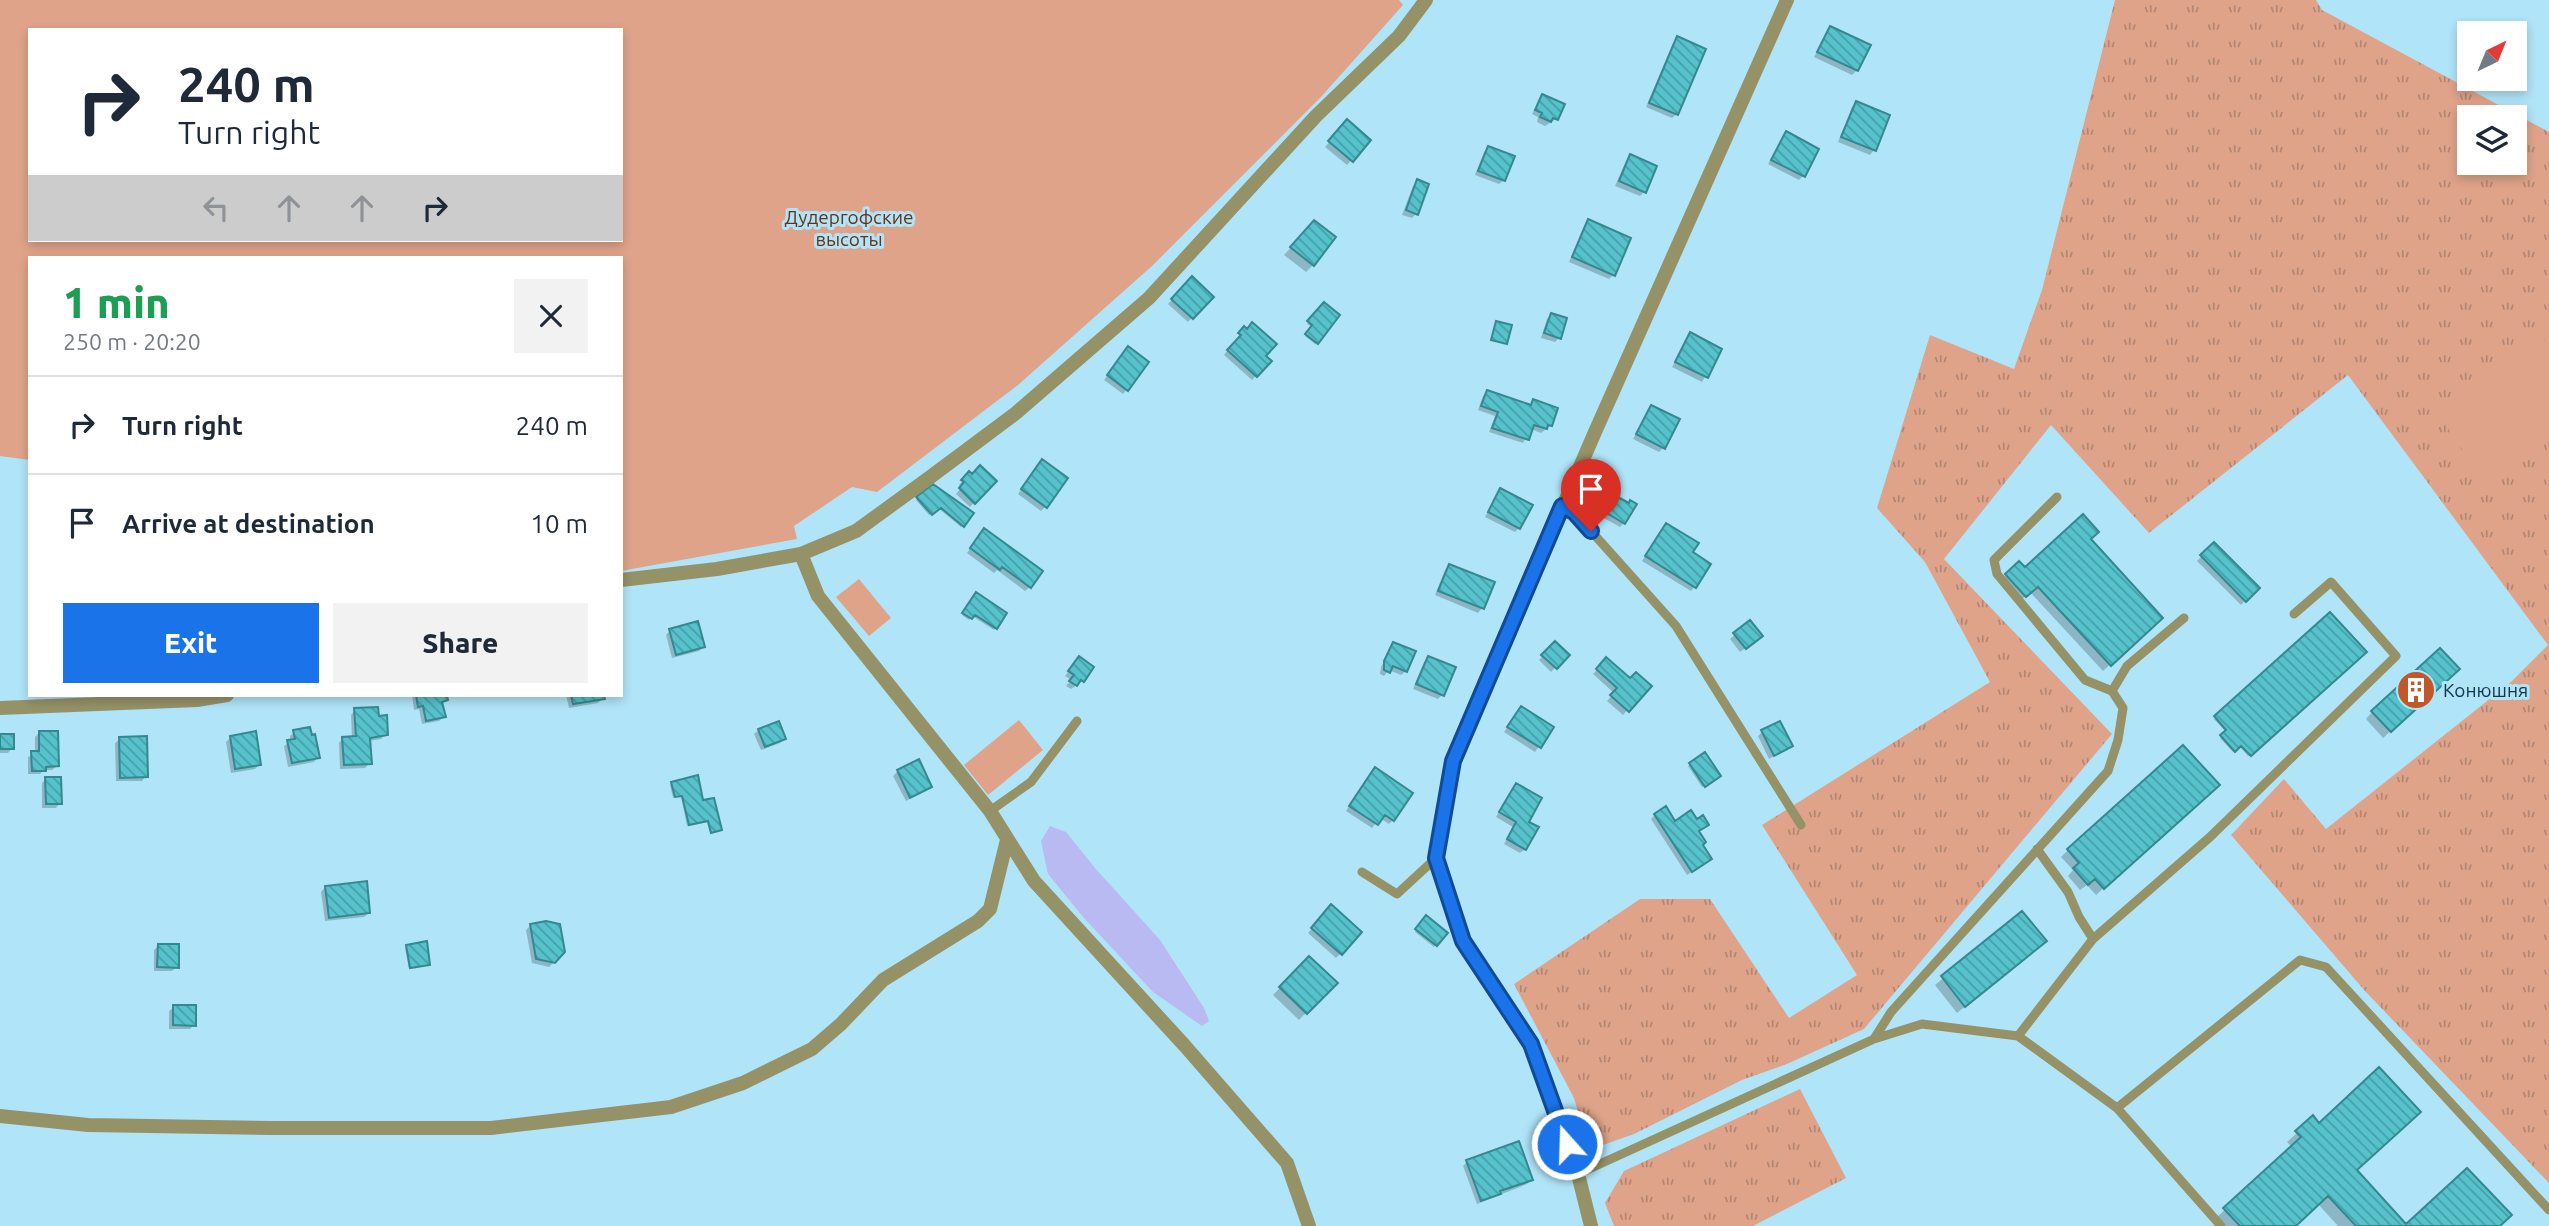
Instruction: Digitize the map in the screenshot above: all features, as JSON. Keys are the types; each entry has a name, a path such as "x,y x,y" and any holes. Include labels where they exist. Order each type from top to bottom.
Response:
{"street":[{"path":"623,580 717,569 801,554 856,531 1016,412 1149,298 1316,116 1399,36 1426,0"},
{"path":"1591,1226 1578,1174 1531,1044 1463,941 1436,858 1453,761 1562,506 1787,0"},
{"path":"801,554 818,596 990,811 1034,881 1287,1163 1309,1226"},
{"path":"0,708 215,697"},
{"path":"0,1116 101,1125 492,1128 671,1107 743,1083 812,1049 841,1024 883,980 978,921 990,909 1007,840"}],"lane":[{"path":"1874,1039 1891,1012 2108,771 2118,740 2123,708 2112,691 2085,680 1997,574 1994,560 2057,497"},
{"path":"1562,506 1574,512 1676,626 1801,825"},
{"path":"2018,1035 2093,939 2210,837 2396,656 2331,582 2294,614"},
{"path":"2112,691 2127,666 2183,618"},
{"path":"990,811 1031,782 1077,721"},
{"path":"2037,849 2068,892 2093,939"},
{"path":"1362,872 1397,894 1436,858"},
{"path":"2117,1108 2300,960 2326,967 2549,1210"},
{"path":"1578,1174 1874,1039 1922,1024 2018,1035 2117,1108 2221,1226"}],"green space":[{"name":"Дудергофские высоты","path":"0,0 1399,0 1403,5 1321,97 1152,266 1018,385 877,492 852,487 794,526 797,539 623,571 623,256 28,256 28,460 0,456"},
{"path":"2115,0 2316,0 2322,10 2457,83 2457,91 2473,91 2499,105 2457,105 2457,175 2527,175 2527,120 2549,132 2549,1183 2365,991 2231,835 2284,779 2326,829 2511,682 2548,645 2348,375 2149,533 2051,425 1944,559 2112,734 1864,1029 1787,1064 1742,1080 1634,1134 1589,1150 1574,1098 1514,984 1640,899 1710,899 1789,1018 1857,975 1762,825 1990,682 1925,562 1877,508 1930,335 2014,369 2042,290"},
{"path":"2549,337 2549,439 2484,482 2437,412"},
{"path":"859,579 891,618 869,636 836,597"},
{"path":"1019,720 1043,750 988,795 964,765"},
{"path":"1800,1089 1846,1178 1753,1226 1614,1226 1605,1203 1624,1171"}],"water":[{"path":"1050,826 1066,832 1160,940 1204,1008 1209,1021 1202,1026 1153,992 1084,918 1048,874 1041,841"}],"building":[{"path":"1830,26 1871,45 1858,71 1817,52"},
{"path":"1677,36 1706,49 1678,115 1649,103"},
{"path":"1542,94 1565,104 1558,120 1553,118 1551,122 1540,117 1542,113 1535,110"},
{"path":"1856,101 1890,115 1876,151 1841,137"},
{"path":"1347,119 1371,140 1353,162 1328,141"},
{"path":"1786,131 1819,149 1805,177 1771,160"},
{"path":"1488,146 1515,156 1505,181 1478,171"},
{"path":"1630,154 1657,166 1646,193 1619,181"},
{"path":"1417,179 1429,184 1418,215 1406,210"},
{"path":"1588,219 1631,238 1615,276 1572,257"},
{"path":"1314,220 1336,237 1314,266 1290,247"},
{"path":"1192,276 1214,297 1193,319 1171,299"},
{"path":"1324,302 1340,315 1318,344 1305,334 1312,325 1307,321"},
{"path":"1551,313 1567,318 1561,339 1544,333"},
{"path":"1496,321 1512,325 1507,344 1491,340"},
{"path":"1252,322 1277,344 1266,356 1272,361 1257,377 1227,350 1241,335 1238,333 1244,326 1247,329"},
{"path":"1690,332 1722,349 1708,378 1675,362"},
{"path":"1128,346 1149,362 1128,391 1107,375"},
{"path":"1487,390 1531,405 1533,399 1558,408 1552,426 1548,425 1547,429 1534,425 1529,440 1492,428 1498,412 1481,406"},
{"path":"1651,405 1680,419 1665,449 1636,434"},
{"path":"1042,459 1068,478 1047,508 1021,489"},
{"path":"980,465 997,481 975,504 959,488 964,482 961,480 969,471 972,474"},
{"path":"933,484 974,513 964,527 941,508 932,515 916,497"},
{"path":"1500,488 1533,505 1520,529 1488,512"},
{"path":"1614,495 1637,504 1625,524 1605,512"},
{"path":"2083,514 2099,532 2091,539 2163,618 2111,666 2038,587 2026,597 2005,574 2019,561 2025,567"},
{"path":"1666,523 1699,543 1693,552 1711,564 1696,588 1645,556"},
{"path":"984,528 1043,571 1031,588 970,548"},
{"path":"2214,542 2260,588 2246,602 2200,555"},
{"path":"1449,564 1495,582 1484,609 1438,591"},
{"path":"976,592 1007,613 997,629 975,615 972,619 962,613"},
{"path":"2330,612 2367,652 2251,756 2241,746 2235,752 2220,735 2226,730 2214,716"},
{"path":"1750,620 1763,636 1746,649 1733,633"},
{"path":"698,621 705,647 676,655 669,629"},
{"path":"1555,641 1570,655 1557,669 1541,655"},
{"path":"1393,642 1416,651 1407,672 1393,666 1390,673 1384,670 1384,661"},
{"name":"Конюшня","path":"2440,648 2460,669 2391,732 2371,711"},
{"path":"1079,656 1094,667 1084,682 1081,680 1077,686 1069,681 1074,675 1068,671"},
{"path":"1428,656 1456,667 1444,696 1416,684"},
{"path":"1606,657 1630,678 1636,672 1652,686 1629,712 1610,695 1617,688 1596,669"},
{"path":"416,697 447,697 448,700 442,702 446,717 426,721 423,706 418,707"},
{"path":"571,697 605,699 573,704"},
{"path":"1521,706 1554,727 1541,748 1507,727"},
{"path":"378,707 379,716 387,715 388,735 370,738 372,764 344,765 342,737 356,736 354,708"},
{"path":"779,721 786,739 765,747 758,729"},
{"path":"1780,721 1793,746 1774,756 1761,730"},
{"path":"310,727 312,735 315,734 320,758 292,763 287,740 295,739 293,730"},
{"path":"39,731 58,731 59,766 46,767 46,771 32,771 31,751 39,751"},
{"path":"256,731 261,765 235,769 230,736"},
{"path":"0,734 14,734 14,749 0,749"},
{"path":"147,736 148,777 120,778 119,737"},
{"path":"2183,745 2220,785 2104,889 2095,879 2088,885 2073,868 2079,863 2067,849"},
{"path":"1705,752 1721,776 1705,787 1689,763"},
{"path":"919,759 932,787 910,798 897,770"},
{"path":"1375,767 1413,793 1394,821 1385,815 1378,825 1349,806"},
{"path":"698,775 703,800 714,798 722,830 711,833 708,821 689,825 682,796 675,797 671,782"},
{"path":"45,777 61,777 62,804 46,804"},
{"path":"1516,783 1542,798 1529,822 1539,827 1526,850 1507,839 1516,822 1499,812"},
{"path":"1666,806 1675,821 1691,810 1697,819 1703,815 1709,825 1699,831 1706,842 1703,845 1712,859 1692,872 1654,814"},
{"path":"367,881 370,913 329,918 325,886"},
{"path":"1331,904 1362,932 1342,955 1311,928"},
{"path":"2022,911 2047,941 1965,1007 1941,976"},
{"path":"1426,915 1448,933 1437,946 1415,929"},
{"path":"546,921 560,924 565,952 555,963 536,959 530,924"},
{"path":"427,941 430,965 410,968 406,945"},
{"path":"158,944 179,944 179,968 157,967"},
{"path":"1309,956 1338,983 1307,1014 1279,987"},
{"path":"173,1005 196,1005 196,1026 173,1025"},
{"path":"2379,1067 2421,1112 2357,1170 2406,1224 2467,1168 2512,1215 2500,1226 2356,1226 2328,1196 2296,1226 2240,1226 2223,1208 2301,1137 2295,1131 2313,1115 2319,1123"},
{"path":"1519,1141 1533,1180 1500,1191 1501,1194 1481,1201 1466,1160"}],"place":[{"name":"Конюшня","path":"2416,690"}],"route":[{"path":"1567,1144 1531,1044 1463,941 1436,858 1453,761 1562,506 1574,512 1591,531"}]}
